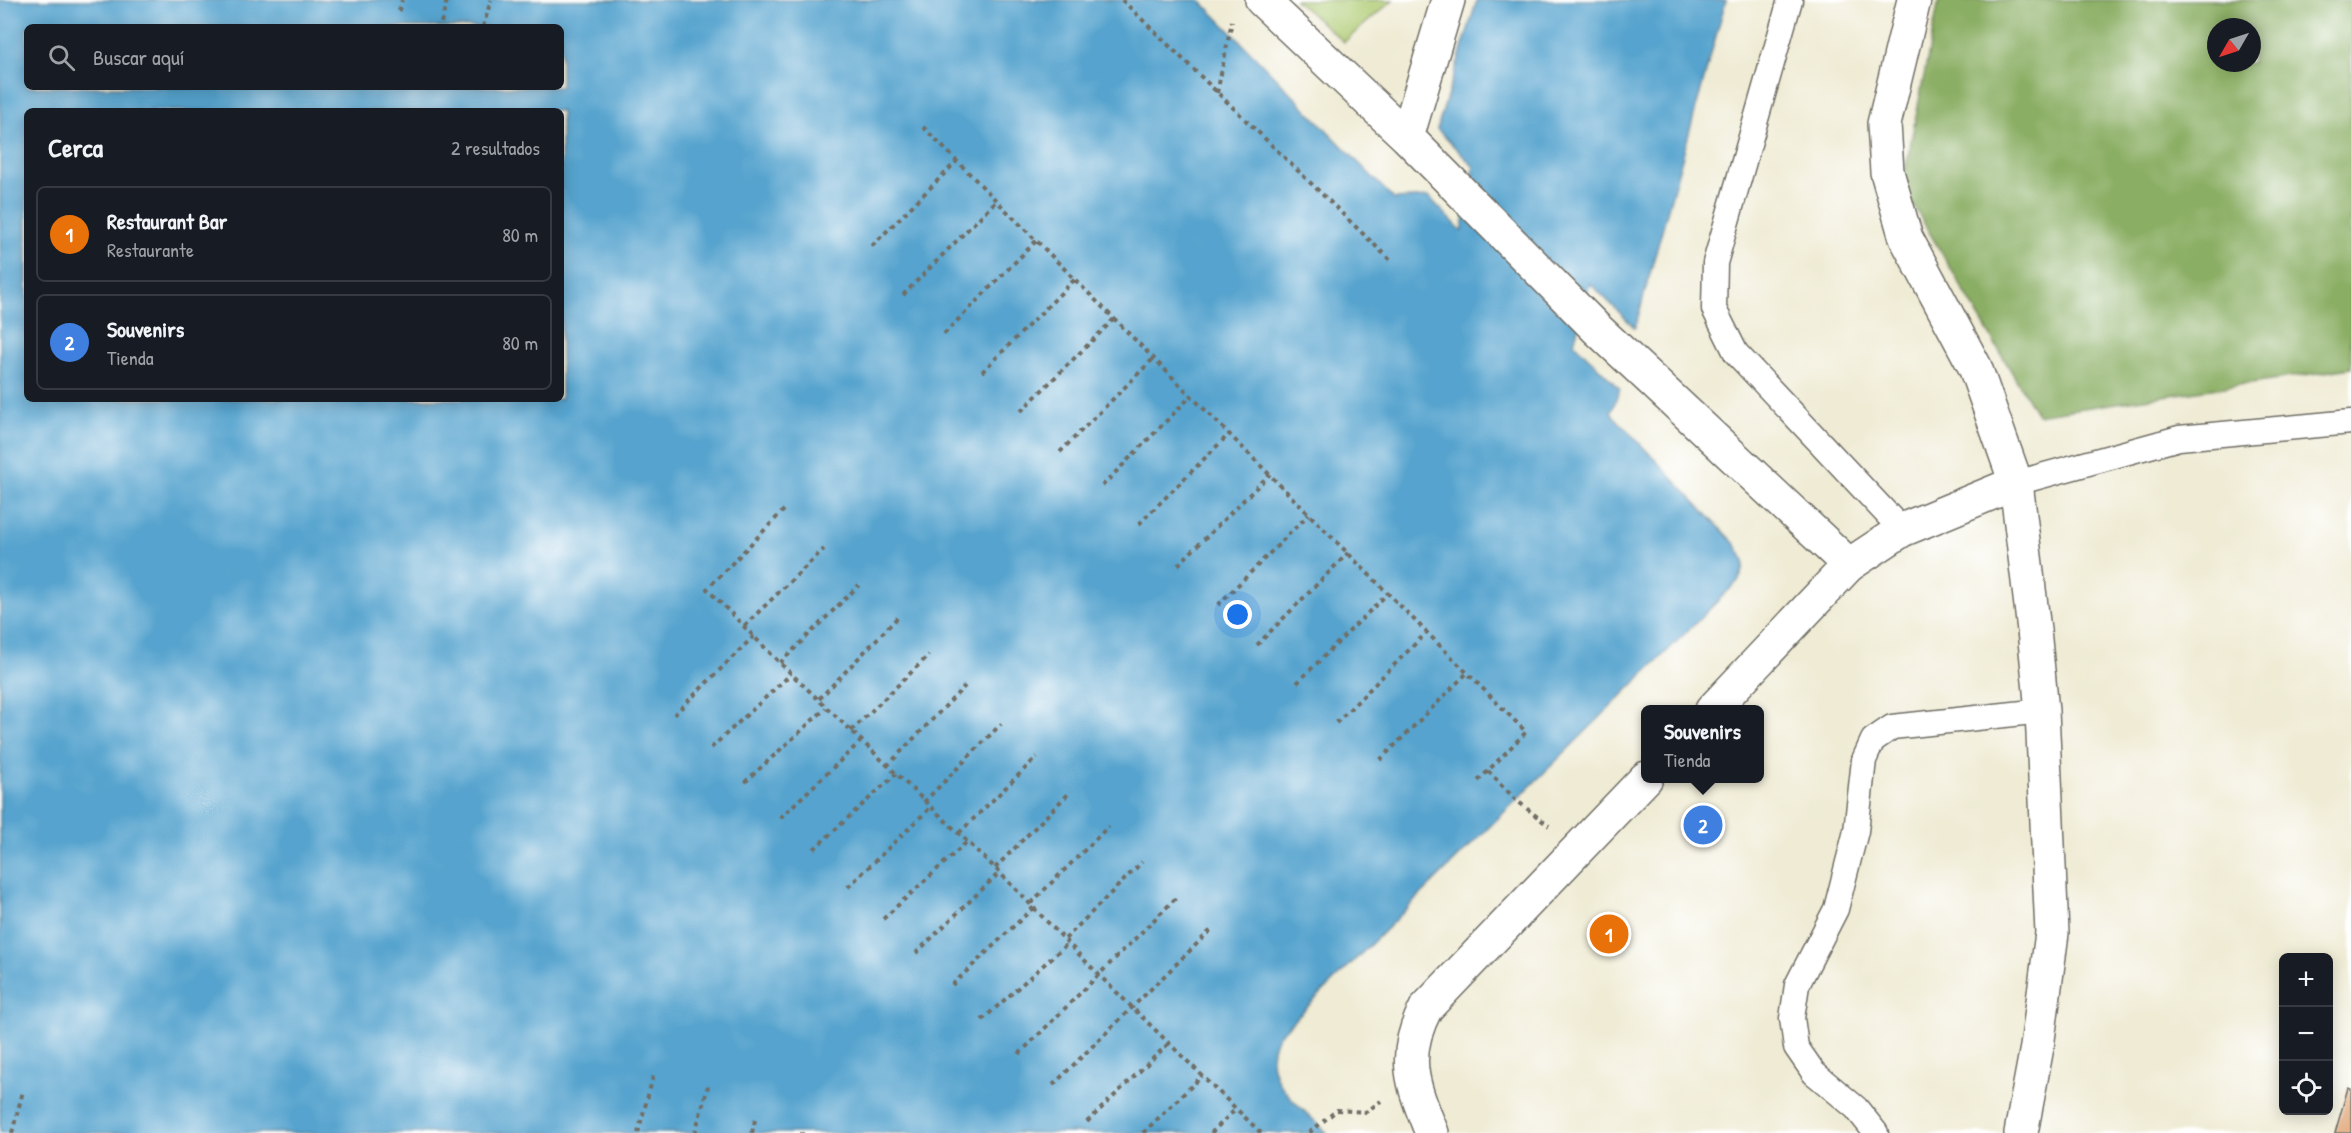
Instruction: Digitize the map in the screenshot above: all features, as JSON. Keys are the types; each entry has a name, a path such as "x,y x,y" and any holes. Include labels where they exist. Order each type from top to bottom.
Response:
{"street":[{"path":"1262,0 1407,137 1581,313 1849,565"},
{"path":"1407,137 1448,0"},
{"path":"1914,0 1884,124 1887,172 1906,238 1975,367 2016,483 2042,711 2052,933 2037,1047 2021,1133"},
{"path":"1717,705 1849,565 1902,530 2016,483"},
{"path":"1432,1133 1416,1094 1410,1062 1415,1030 1426,1008 1641,783"}],"lane":[{"path":"1790,0 1715,263 1714,309 1736,353 1902,530"},
{"path":"2016,483 2179,438 2351,422"},
{"path":"1876,1133 1856,1108 1814,1073 1796,1047 1792,1018 1797,985 1836,909 1856,831 1864,760 1873,740 1892,727 2042,711"}],"path":[{"path":"399,11 402,0"},
{"path":"441,23 447,0"},
{"path":"484,24 491,0"},
{"path":"1122,0 1390,260"},
{"path":"1217,94 1230,29"},
{"path":"923,127 1526,732 1477,782"},
{"path":"872,246 957,161"},
{"path":"903,295 997,200"},
{"path":"944,334 1037,240"},
{"path":"982,372 1075,279"},
{"path":"1021,411 1114,319"},
{"path":"1060,452 1154,358"},
{"path":"1101,486 1191,396"},
{"path":"1139,524 1229,434"},
{"path":"1178,565 1270,474"},
{"path":"784,510 707,589 826,708 995,868 1133,1009 1261,1133"},
{"path":"1218,604 1309,514"},
{"path":"744,626 825,549"},
{"path":"1257,645 1348,553"},
{"path":"780,663 860,585"},
{"path":"1297,683 1388,593"},
{"path":"819,699 898,617"},
{"path":"1336,723 1427,633"},
{"path":"674,715 754,636"},
{"path":"851,731 928,655"},
{"path":"1380,760 1467,673"},
{"path":"711,748 791,674"},
{"path":"887,766 965,686"},
{"path":"745,782 826,708"},
{"path":"924,802 1001,724"},
{"path":"780,818 861,741"},
{"path":"959,833 1037,757"},
{"path":"1488,771 1516,800"},
{"path":"814,849 896,774"},
{"path":"995,868 1071,791"},
{"path":"848,887 931,807"},
{"path":"951,985 1108,826"},
{"path":"883,919 967,842"},
{"path":"1065,939 1142,862"},
{"path":"915,953 999,873"},
{"path":"1019,1054 1177,897"},
{"path":"1053,1085 1211,930"},
{"path":"982,1020 1068,944"},
{"path":"1087,1122 1169,1043"},
{"path":"638,1133 654,1072"},
{"path":"1143,1133 1202,1076"},
{"path":"695,1133 708,1086"},
{"path":"12,1133 22,1091"},
{"path":"1309,1133 1337,1110 1366,1112 1375,1106"},
{"path":"1211,1133 1236,1109"},
{"path":"752,1133 755,1120"}],"green space":[{"path":"1295,0 1393,0 1344,42"},
{"path":"1939,0 2351,0 2351,368 2037,415 1902,186"}],"water":[{"path":"0,0 1200,0 1394,199 1429,197 1462,231 1474,167 1437,129 1477,0 1726,0 1635,328 1590,283 1574,343 1620,389 1611,413 1734,543 1743,557 1743,570 1738,581 1278,1036 1273,1051 1273,1065 1277,1078 1294,1101 1327,1133 0,1133"}],"building":[{"path":"2348,1088 2351,1089 2351,1133 2335,1133"}],"place":[{"name":"Souvenirs","path":"1703,825"},
{"name":"Restaurant Bar","path":"1609,934"}]}
